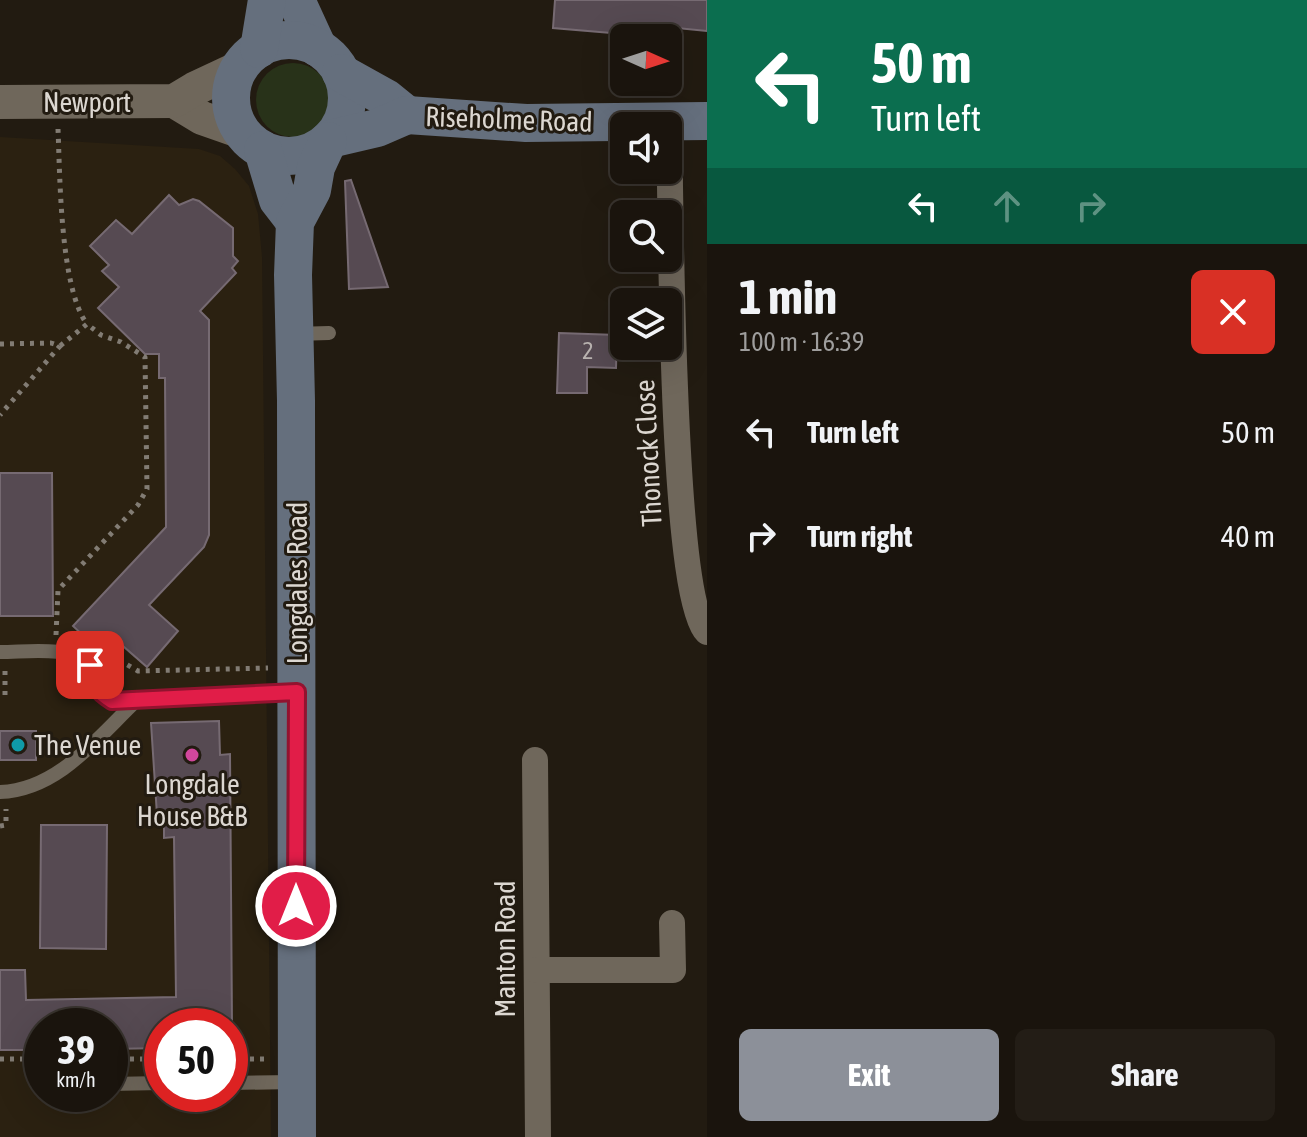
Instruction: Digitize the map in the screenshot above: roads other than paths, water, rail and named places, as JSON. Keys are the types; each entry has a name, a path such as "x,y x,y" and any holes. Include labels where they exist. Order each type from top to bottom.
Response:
{"main road":[{"path":"267,0 250,58 233,85 233,113 253,141 278,200 295,222"},
{"path":"253,141 278,155 298,155 317,149 338,129 346,111 347,92 296,0"},
{"path":"250,58 273,43 303,42 407,115 377,128 329,140"},
{"name":"Riseholme Road","path":"407,115 526,123 610,122"},
{"name":"Riseholme Road","path":"682,121 707,121"},
{"name":"Longdales Road","path":"297,1137 297,679 312,333 295,222 312,190 316,167 329,140"}],"street":[{"name":"Newport","path":"0,102 174,101 250,58"},
{"path":"174,101 202,118 253,141"},
{"name":"Thonock Close","path":"670,184 675,387 686,556 693,598 702,628 707,632"},
{"name":"Manton Road","path":"535,760 538,1137"},
{"path":"537,970 673,970 672,923"}],"lane":[{"path":"0,652 56,653 80,657 90,665 92,681 98,692 112,701 136,701 297,679"},
{"path":"0,792 41,784 62,770 136,701"},
{"path":"248,1083 296,1082"}],"place":[{"name":"The Venue","path":"18,745"},
{"name":"Longdale House B&B","path":"192,755"}]}
